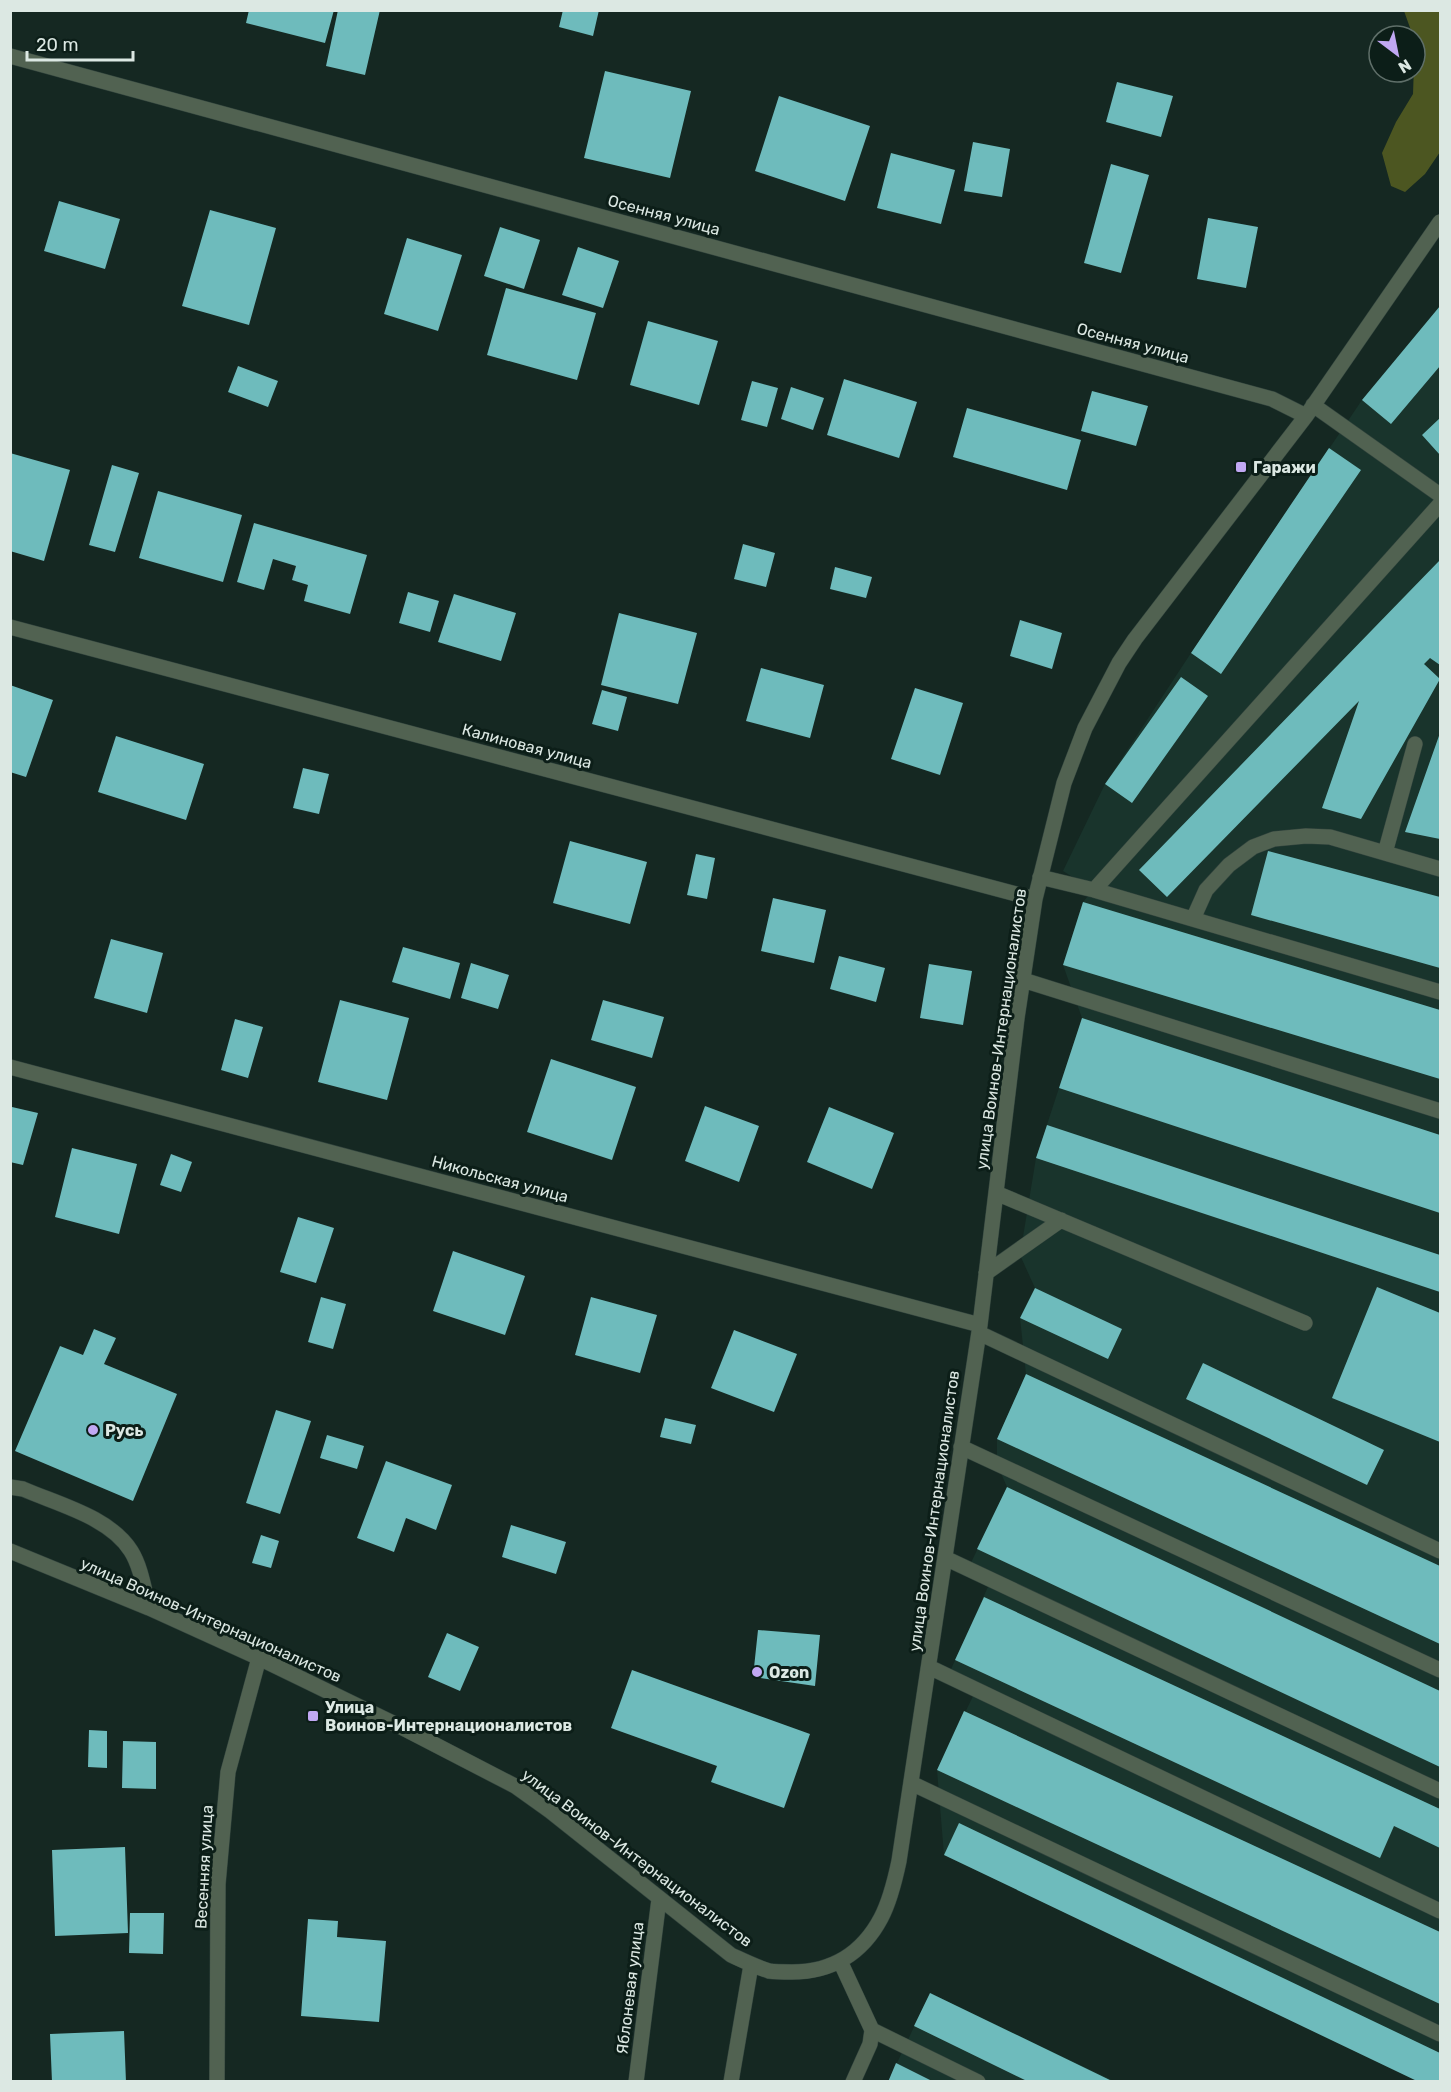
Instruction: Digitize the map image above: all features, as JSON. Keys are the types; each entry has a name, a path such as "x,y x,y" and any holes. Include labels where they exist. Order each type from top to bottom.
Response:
{"street":[{"name":"Осенняя улица","path":"10,56 1272,399 1310,411 1440,495"},
{"name":"улица Воинов-Интернационалистов","path":"10,1551 149,1608 259,1658 515,1786 550,1811 731,1955 751,1965 772,1971 810,1972 828,1967 857,1949 881,1918 889,1900 899,1861 979,1329 1035,899 1064,783 1085,728 1119,663 1135,639 1310,411 1440,222"},
{"path":"1094,890 1440,504"},
{"name":"Калиновая улица","path":"10,627 1035,899"},
{"path":"1385,853 1415,744"},
{"path":"1193,919 1206,890 1229,865 1253,847 1274,839 1305,836 1330,837 1440,869"},
{"path":"1040,877 1094,890 1440,992"},
{"path":"1023,980 1440,1111"},
{"name":"Никольская улица","path":"10,1067 979,1329 1440,1551"},
{"path":"996,1193 1305,1323"},
{"path":"986,1273 1061,1220"},
{"path":"961,1447 1440,1670"},
{"path":"10,1487 23,1489 99,1521 119,1536 131,1551 149,1608"},
{"path":"945,1558 1440,1791"},
{"name":"Весенняя улица","path":"217,2082 218,1884 228,1772 259,1658"},
{"path":"929,1667 1440,1911"},
{"path":"911,1783 1440,2034"},
{"name":"Яблоневая улица","path":"636,2082 659,1899"},
{"path":"840,1961 872,2030 870,2044 853,2082"},
{"path":"731,2082 751,1965"},
{"path":"872,2030 978,2082"}],"shaded area":[{"path":"1440,307 1440,2081 1419,2081 944,1855 937,1770 976,1690 948,1676 991,1580 968,1569 1007,1487 997,1464 997,1439 1026,1374 1020,1318 1035,1288 1020,1255 1036,1158 1082,1018 1063,965 1083,902 1093,890 1063,871 1105,784 1191,653 1362,400"},
{"path":"930,1993 1114,2081 888,2082"}],"green space":[{"path":"1404,11 1440,11 1440,152 1425,174 1405,192 1391,186 1382,153 1396,122 1413,94 1413,84 1427,84 1427,24 1409,24"}],"building":[{"path":"249,10 334,10 325,43 246,23"},
{"path":"338,10 380,10 365,75 326,66"},
{"path":"563,10 599,10 593,36 559,27"},
{"path":"605,71 691,91 670,178 584,158"},
{"path":"1117,82 1173,96 1161,137 1106,122"},
{"path":"779,96 870,126 845,201 755,171"},
{"path":"973,142 1010,149 1002,197 964,191"},
{"path":"891,153 955,170 941,224 877,208"},
{"path":"1111,164 1149,175 1121,273 1084,263"},
{"path":"59,201 120,219 105,269 44,251"},
{"path":"210,210 276,228 249,325 182,306"},
{"path":"1208,218 1258,227 1246,288 1197,279"},
{"path":"500,227 540,240 524,289 484,276"},
{"path":"407,238 462,255 438,331 384,314"},
{"path":"578,247 619,261 603,308 562,295"},
{"path":"506,288 596,313 577,380 487,355"},
{"path":"1440,306 1440,366 1391,424 1362,400"},
{"path":"648,321 718,341 699,405 630,385"},
{"path":"238,366 278,381 268,407 228,392"},
{"path":"844,379 917,402 899,458 827,435"},
{"path":"752,381 778,388 767,427 741,420"},
{"path":"791,387 824,398 813,430 781,419"},
{"path":"1092,391 1148,406 1136,446 1081,431"},
{"path":"967,408 1081,440 1067,490 953,457"},
{"path":"1440,418 1440,455 1422,435"},
{"path":"1329,448 1361,470 1221,674 1191,653"},
{"path":"10,453 70,470 44,561 10,551"},
{"path":"112,465 139,473 115,552 89,545"},
{"path":"158,491 242,515 223,582 139,558"},
{"path":"254,523 367,555 350,614 304,601 308,585 292,580 296,566 273,559 264,590 237,582"},
{"path":"743,544 775,553 766,587 734,579"},
{"path":"1440,560 1440,665 1430,658 1424,664 1440,679 1361,819 1322,808 1359,701 1167,897 1139,870"},
{"path":"835,567 872,577 866,598 830,589"},
{"path":"408,592 439,601 430,632 399,623"},
{"path":"454,594 516,613 501,661 438,642"},
{"path":"619,613 697,633 678,704 601,685"},
{"path":"1020,620 1062,633 1052,669 1010,656"},
{"path":"761,668 824,685 810,738 746,721"},
{"path":"1181,677 1208,696 1132,803 1105,784"},
{"path":"10,685 53,700 26,777 10,772"},
{"path":"915,688 963,703 940,775 891,759"},
{"path":"602,690 627,697 618,731 592,724"},
{"path":"1440,733 1440,839 1405,832"},
{"path":"116,736 204,764 186,820 98,792"},
{"path":"303,768 329,774 319,814 293,808"},
{"path":"570,841 647,862 630,924 553,903"},
{"path":"1268,851 1440,897 1440,968 1251,915"},
{"path":"696,854 715,858 707,899 687,895"},
{"path":"773,898 826,910 814,963 761,951"},
{"path":"1083,902 1440,1010 1440,1079 1063,965"},
{"path":"111,939 163,953 147,1013 94,998"},
{"path":"403,947 460,963 450,999 392,982"},
{"path":"839,956 885,968 876,1002 830,989"},
{"path":"471,963 509,975 498,1009 461,998"},
{"path":"929,964 972,971 963,1025 920,1018"},
{"path":"340,1000 409,1018 387,1100 318,1082"},
{"path":"603,1000 664,1017 652,1058 591,1040"},
{"path":"1082,1018 1440,1135 1440,1213 1059,1088"},
{"path":"235,1019 263,1027 248,1078 221,1070"},
{"path":"551,1059 636,1087 612,1160 527,1132"},
{"path":"705,1106 759,1126 739,1182 685,1161"},
{"path":"12,1107 38,1113 23,1165 10,1162"},
{"path":"829,1107 894,1133 872,1189 807,1162"},
{"path":"1047,1125 1440,1255 1440,1292 1036,1158"},
{"path":"72,1148 137,1164 119,1234 55,1217"},
{"path":"171,1154 192,1162 181,1192 160,1185"},
{"path":"298,1217 334,1228 316,1283 280,1272"},
{"path":"453,1251 525,1276 505,1335 433,1311"},
{"path":"1377,1287 1440,1313 1440,1442 1332,1398"},
{"path":"1035,1288 1122,1329 1108,1359 1020,1318"},
{"path":"321,1297 346,1304 333,1349 308,1342"},
{"path":"591,1297 657,1315 640,1373 575,1355"},
{"name":"Русь","path":"94,1329 116,1338 104,1364 177,1394 133,1501 15,1451 60,1346 83,1355"},
{"path":"734,1330 797,1354 774,1412 711,1388"},
{"path":"1203,1363 1384,1450 1367,1485 1186,1399"},
{"path":"1026,1374 1440,1566 1440,1644 997,1439"},
{"path":"276,1410 311,1421 280,1514 246,1503"},
{"path":"665,1418 696,1425 691,1444 660,1437"},
{"path":"327,1435 364,1446 357,1469 320,1458"},
{"path":"386,1461 452,1485 436,1530 406,1518 394,1552 357,1538"},
{"path":"1007,1487 1440,1691 1440,1767 977,1549"},
{"path":"511,1525 566,1542 556,1574 502,1557"},
{"path":"261,1535 279,1541 271,1568 252,1563"},
{"path":"984,1597 1440,1809 1440,1848 1394,1826 1380,1858 955,1660"},
{"path":"758,1630 820,1635 815,1686 753,1677"},
{"path":"447,1633 479,1647 460,1691 428,1677"},
{"path":"632,1670 810,1734 784,1808 711,1782 717,1766 611,1728"},
{"path":"964,1711 1440,1932 1440,2004 937,1770"},
{"path":"89,1730 107,1731 107,1768 88,1767"},
{"path":"123,1741 156,1742 156,1789 122,1788"},
{"path":"959,1823 1440,2053 1440,2082 1419,2082 944,1855"},
{"path":"125,1847 128,1933 55,1936 52,1850"},
{"path":"130,1913 164,1913 163,1954 129,1953"},
{"path":"308,1919 338,1921 337,1937 386,1941 379,2022 301,2016"},
{"path":"930,1993 1114,2082 1029,2082 914,2026"},
{"path":"124,2031 126,2082 52,2082 50,2034"},
{"path":"896,2063 934,2082 888,2082"}],"place":[{"name":"Гаражи","path":"1241,467"},
{"name":"Русь","path":"93,1430"},
{"name":"Ozon","path":"757,1672"},
{"name":"Улица Воинов-Интернационалистов","path":"313,1716"}]}
